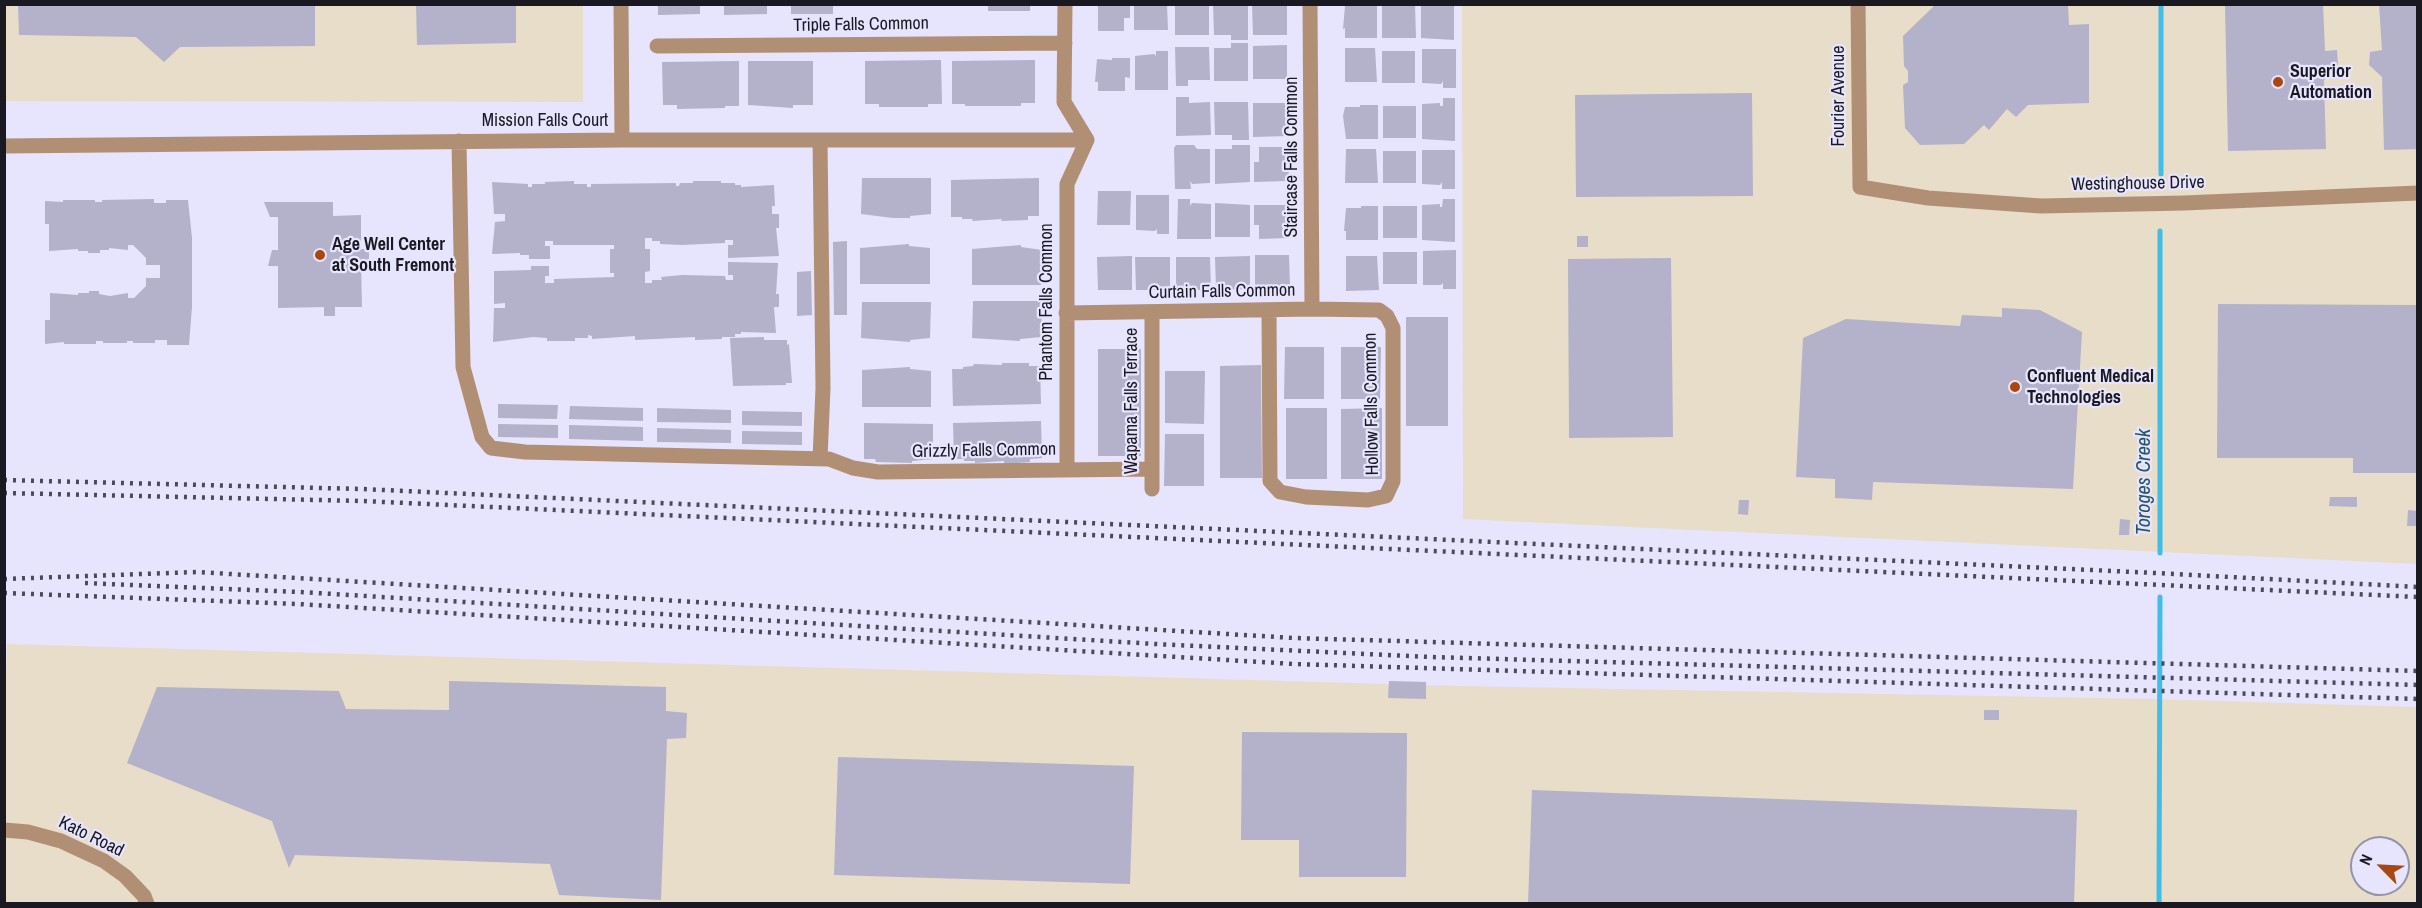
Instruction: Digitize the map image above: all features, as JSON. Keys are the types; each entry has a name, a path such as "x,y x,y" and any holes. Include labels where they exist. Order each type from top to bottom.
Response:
{"street":[{"path":"621,4 622,140"},
{"path":"1065,4 1064,102 1087,140"},
{"name":"Staircase Falls Common","path":"1310,4 1312,309"},
{"name":"Fourier Avenue","path":"1858,4 1860,187"},
{"name":"Triple Falls Common","path":"657,46 1065,44"},
{"name":"Mission Falls Court","path":"4,146 622,140 1087,140"},
{"path":"820,140 823,388 820,459"},
{"name":"Phantom Falls Common","path":"1067,469 1067,184 1087,140"},
{"name":"Grizzly Falls Common","path":"459,141 464,367 482,437 491,448 525,452 829,459 853,468 878,472 1152,469"},
{"name":"Westinghouse Drive","path":"1860,187 1928,198 2041,206 2184,203 2418,193"},
{"name":"Hollow Falls Common","path":"1269,310 1270,481 1280,492 1298,496 1368,500 1386,496 1393,481 1393,328 1387,316 1379,310"},
{"name":"Curtain Falls Common","path":"1066,313 1379,310"},
{"name":"Wapama Falls Terrace","path":"1152,313 1152,489"},
{"name":"Kato Road","path":"4,830 28,832 61,841 104,861 125,876 144,896 147,903"}],"shaded area":[{"path":"5,5 583,5 583,102 5,101"},
{"path":"1462,5 2417,5 2417,564 1463,519"},
{"path":"7,644 1458,686 2152,699 2417,707 2417,903 5,904 4,730"}],"building":[{"path":"416,4 516,4 516,43 417,45"},
{"path":"658,4 700,4 700,14 658,15"},
{"path":"724,4 767,4 767,14 724,15"},
{"path":"791,4 833,4 833,14 791,14"},
{"path":"1098,4 1130,4 1130,18 1124,18 1124,31 1098,31"},
{"path":"1134,4 1167,4 1168,30 1134,30"},
{"path":"1175,4 1209,4 1209,35 1175,35"},
{"path":"1213,4 1248,4 1248,40 1231,40 1231,35 1214,35"},
{"path":"1252,4 1287,4 1287,35 1253,35"},
{"path":"1377,4 1377,38 1345,38 1345,28 1343,29 1345,6"},
{"path":"1382,4 1415,4 1416,38 1382,38"},
{"path":"1421,4 1454,5 1454,40 1421,38"},
{"path":"2068,4 2069,25 2089,24 2089,103 2028,105 2016,117 2007,109 1989,130 1984,125 1964,144 1920,145 1905,128 1903,85 1908,82 1908,71 1904,66 1903,36 1934,6"},
{"path":"2225,4 2323,4 2325,51 2337,50 2338,65 2324,80 2326,149 2228,151"},
{"path":"2379,4 2418,4 2418,149 2384,150 2382,77 2369,65 2370,52 2382,50"},
{"path":"18,5 315,5 315,46 180,47 164,62 136,37 19,35"},
{"path":"988,5 1030,5 1030,11 988,11"},
{"path":"1231,43 1248,43 1248,81 1214,81 1214,48 1231,48"},
{"path":"1287,45 1287,79 1253,79 1253,46"},
{"path":"1175,47 1209,47 1210,80 1188,80 1188,86 1176,86"},
{"path":"1345,48 1375,48 1377,82 1345,82"},
{"path":"1422,49 1456,49 1456,88 1443,88 1443,81 1441,84 1422,83"},
{"path":"1156,51 1168,51 1168,90 1135,90 1135,56 1154,54 1156,56"},
{"path":"1382,51 1415,51 1415,83 1382,83"},
{"path":"1112,58 1130,58 1130,78 1125,77 1125,91 1098,91 1098,82 1095,82 1097,59 1112,60"},
{"path":"941,60 942,104 928,104 928,107 879,107 879,104 865,104 865,61"},
{"path":"1035,60 1035,103 1021,103 1021,106 952,104 952,61"},
{"path":"739,61 739,106 677,109 677,105 663,105 662,62"},
{"path":"748,61 813,61 813,105 793,105 793,108 748,105"},
{"path":"1752,93 1753,196 1576,197 1575,95"},
{"path":"1176,97 1189,97 1189,103 1210,102 1211,135 1176,136"},
{"path":"1443,98 1455,98 1455,141 1422,139 1422,104 1440,103 1440,106 1443,106"},
{"path":"1214,102 1248,102 1249,140 1232,140 1232,135 1215,135"},
{"path":"1253,103 1287,103 1288,136 1253,137"},
{"path":"1360,105 1378,105 1378,139 1346,139 1343,116 1345,107 1360,107"},
{"path":"1383,106 1416,106 1416,138 1383,138"},
{"path":"1176,145 1194,145 1197,149 1210,149 1210,183 1192,184 1190,181 1191,189 1175,189 1174,148"},
{"path":"1232,145 1250,145 1250,182 1215,184 1215,149 1232,149"},
{"path":"1259,147 1287,147 1287,157 1290,158 1288,181 1254,182 1254,162 1259,162"},
{"path":"1346,149 1376,149 1378,183 1345,183"},
{"path":"1422,150 1455,150 1455,189 1442,189 1442,182 1440,185 1422,184"},
{"path":"1383,151 1416,151 1416,183 1383,183"},
{"path":"862,178 931,178 931,214 893,218 861,214"},
{"path":"1039,178 1039,216 1028,216 1028,220 1001,221 1002,219 972,221 973,219 951,217 951,180"},
{"path":"574,181 574,184 587,184 587,187 591,187 591,184 676,183 676,186 679,186 680,183 693,183 693,181 721,181 721,183 735,183 741,187 774,185 775,206 772,206 772,214 779,214 779,228 776,228 779,256 728,258 728,245 733,245 733,240 725,240 725,243 682,245 660,244 660,241 645,238 645,249 650,249 650,271 645,272 645,283 662,280 661,277 682,275 725,276 726,280 733,280 733,275 728,275 728,262 778,263 776,294 779,294 779,307 774,307 776,333 741,332 741,334 735,334 735,337 695,340 695,337 635,340 635,336 592,339 592,336 588,335 588,338 575,338 575,341 547,341 547,338 533,337 493,342 494,308 505,308 505,303 494,304 494,271 531,270 531,266 549,266 549,276 545,276 545,283 554,283 554,279 614,277 614,273 610,273 610,249 614,249 614,245 553,245 553,241 545,241 545,246 550,246 550,259 529,259 529,255 520,255 520,253 492,254 495,222 505,221 505,214 494,214 492,182 528,184 528,187 532,187 532,184 545,184 545,182"},
{"path":"1098,191 1131,191 1130,225 1097,225"},
{"path":"1136,195 1169,195 1169,234 1157,234 1157,229 1155,231 1136,230"},
{"path":"154,199 154,203 166,203 166,200 188,200 192,238 192,307 189,345 167,345 167,340 155,340 155,343 96,341 96,344 64,344 64,342 45,344 45,320 50,320 50,293 78,295 78,293 99,291 99,294 110,296 128,293 128,298 134,298 146,286 146,278 160,278 160,265 146,265 146,258 133,245 128,245 128,250 109,248 109,250 100,250 100,253 88,253 88,251 78,251 78,249 49,251 49,224 45,224 45,201 95,200 95,202 102,202 102,200"},
{"path":"1178,199 1190,199 1190,206 1192,203 1211,204 1211,239 1177,239"},
{"path":"1443,199 1455,199 1455,242 1422,240 1422,205 1440,204 1442,207"},
{"name":"Age Well Center at South Fremont","path":"264,202 333,202 333,216 361,215 361,249 369,249 369,260 361,260 362,307 335,307 335,316 324,316 324,307 278,308 278,266 268,266 272,250 278,250 278,217 270,217"},
{"path":"1215,203 1250,205 1250,237 1215,237"},
{"path":"1254,205 1288,205 1290,229 1287,228 1287,238 1259,239 1259,225 1254,225"},
{"path":"1361,206 1378,206 1378,240 1346,240 1346,231 1344,231 1346,208 1361,208"},
{"path":"1383,206 1417,206 1417,238 1383,238"},
{"path":"1577,236 1588,236 1588,247 1577,247"},
{"path":"847,241 847,315 834,315 833,242"},
{"path":"909,244 909,246 930,248 930,284 860,284 860,248"},
{"path":"1021,245 1021,247 1042,250 1041,285 972,285 972,249"},
{"path":"1456,250 1456,289 1443,289 1443,283 1423,285 1423,251"},
{"path":"1383,252 1417,252 1417,284 1383,284"},
{"path":"1255,255 1289,255 1290,287 1255,288"},
{"path":"1132,256 1132,290 1098,290 1097,257"},
{"path":"1250,256 1250,289 1216,290 1215,257"},
{"path":"1346,256 1377,256 1379,290 1346,291"},
{"path":"1135,257 1170,257 1170,290 1136,290"},
{"path":"1176,257 1210,257 1211,290 1176,290"},
{"path":"1671,258 1673,437 1569,438 1568,259"},
{"path":"811,271 812,315 797,316 797,272"},
{"path":"973,301 1042,301 1041,337 1020,339 1020,341 972,338"},
{"path":"862,302 931,302 930,338 910,340 910,342 861,338"},
{"path":"2218,304 2418,305 2418,473 2353,473 2353,458 2217,458"},
{"path":"2002,308 2040,310 2082,332 2073,489 1873,482 1872,500 1835,498 1835,479 1796,477 1803,338 1846,319 1960,326 1962,315 2002,317"},
{"path":"1406,317 1448,317 1448,426 1406,426"},
{"path":"764,337 764,340 787,340 792,383 733,386 730,338"},
{"path":"1285,347 1324,347 1324,399 1284,399"},
{"path":"1341,347 1381,347 1380,399 1341,399"},
{"path":"1098,349 1141,349 1141,456 1098,456"},
{"path":"1002,363 1029,363 1029,366 1040,366 1041,404 953,406 952,369 963,369 963,367 974,364 1002,365"},
{"path":"1261,365 1262,478 1220,478 1220,366"},
{"path":"910,367 910,369 931,371 931,407 862,407 862,370"},
{"path":"1165,371 1205,371 1204,424 1165,423"},
{"path":"498,404 558,405 557,419 498,418"},
{"path":"570,406 643,408 643,421 569,419"},
{"path":"657,408 731,410 731,423 657,422"},
{"path":"1286,408 1327,408 1327,479 1286,479"},
{"path":"1382,408 1382,479 1341,479 1341,409"},
{"path":"742,411 802,412 802,426 742,425"},
{"path":"1041,421 1042,458 1030,459 1030,462 1004,464 1004,461 975,463 975,461 954,459 953,423"},
{"path":"864,423 933,424 933,459 912,461 912,463 876,462 875,459 864,459"},
{"path":"498,424 558,425 558,438 498,437"},
{"path":"569,425 643,427 643,441 569,439"},
{"path":"657,428 731,430 731,443 657,442"},
{"path":"742,431 802,432 802,445 742,444"},
{"path":"1165,434 1204,434 1204,486 1164,486"},
{"path":"2330,497 2357,497 2357,507 2329,506"},
{"path":"1739,500 1749,500 1748,515 1738,514"},
{"path":"2408,510 2418,511 2418,526 2407,526"},
{"path":"2120,519 2130,520 2129,535 2119,535"},
{"path":"449,681 666,687 666,711 687,713 686,738 667,739 661,900 559,895 550,864 295,855 289,868 272,821 127,763 157,687 339,691 346,709 449,710"},
{"path":"1389,681 1426,682 1426,699 1388,698"},
{"path":"1984,710 1999,710 1999,720 1984,720"},
{"path":"1242,732 1407,733 1406,877 1299,877 1299,840 1241,840"},
{"path":"838,757 1134,766 1130,884 834,875"},
{"path":"1532,790 2077,810 2074,904 1528,904"}],"waterway":[{"name":"Toroges Creek","path":"2161,4 2161,174"},
{"name":"Toroges Creek","path":"2160,231 2160,553"},
{"name":"Toroges Creek","path":"2159,904 2160,597"}],"railway":[{"path":"4,480 362,489 2418,587"},
{"path":"4,493 363,501 2418,597"},
{"path":"4,579 197,572 1294,638 2418,671"},
{"path":"85,583 300,592 1155,644 1430,657 2418,685"},
{"path":"4,593 298,604 1294,664 2418,699"}],"place":[{"name":"Superior Automation","path":"2278,82"},
{"name":"Age Well Center at South Fremont","path":"320,255"},
{"name":"Confluent Medical Technologies","path":"2015,387"}]}
